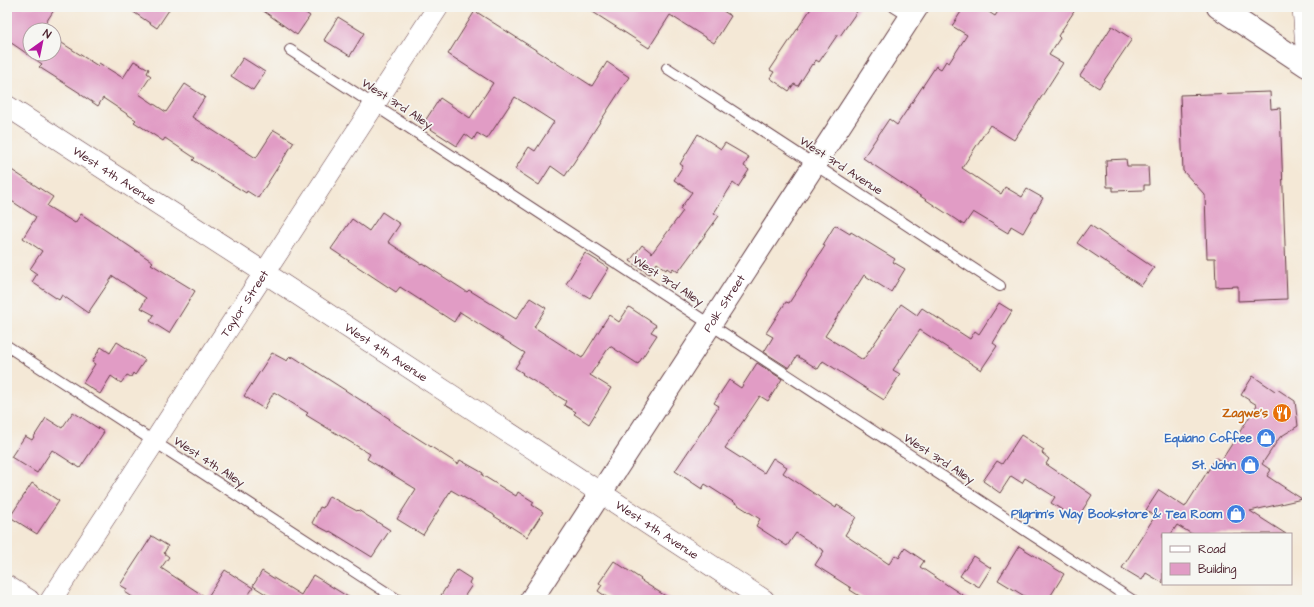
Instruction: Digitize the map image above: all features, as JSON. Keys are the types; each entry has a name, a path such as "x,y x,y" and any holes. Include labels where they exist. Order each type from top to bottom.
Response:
{"street":[{"name":"Taylor Street","path":"51,600 438,7"},
{"path":"1218,7 1307,66"},
{"path":"1303,7 1307,61"},
{"name":"Polk Street","path":"531,600 814,164 907,10"},
{"name":"West 4th Avenue","path":"7,106 764,600"},
{"path":"7,586 29,600"}],"lane":[{"name":"West 3rd Alley","path":"290,50 1132,600"},
{"name":"West 3rd Avenue","path":"667,68 1000,286"},
{"name":"West 4th Alley","path":"7,346 398,600"}],"building":[{"path":"7,7 56,7 46,22 22,22 22,50 7,40"},
{"path":"126,7 171,7 157,28"},
{"path":"258,7 297,7 310,16 297,35"},
{"path":"585,7 717,7 731,16 714,43 670,15 649,48"},
{"path":"812,7 860,7 840,36 838,34 819,62 816,60 798,86 794,84 789,91 770,78 774,72 770,70"},
{"path":"964,7 981,7 995,16 1001,7 1077,7 1058,36 1060,38 1049,55 1063,63 1014,140 990,125 962,168 1001,194 1005,187 1022,197 1027,189 1043,198 1023,233 1011,226 1008,233 973,212 964,225 863,158 889,119 897,125 936,66 941,69 946,61 949,63 967,35 952,26"},
{"path":"475,11 592,86 607,62 629,77 565,176 551,166 539,185 515,169 529,147 535,151 554,122 515,97 487,139 477,133 473,140 465,134 457,146 423,124 440,98 470,118 493,83 448,54"},
{"path":"338,17 364,33 350,56 324,40"},
{"path":"1112,26 1132,39 1099,88 1080,76"},
{"path":"62,43 98,66 99,63 123,78 134,61 149,69 147,73 151,76 139,94 166,112 185,84 205,97 192,117 256,158 274,130 294,142 258,198 247,191 246,193 193,160 195,158 165,138 163,141 134,122 136,120 103,98 98,106 39,67 42,64 39,62 62,62"},
{"path":"243,58 265,72 253,90 231,76"},
{"path":"1270,92 1271,109 1280,108 1287,299 1238,301 1238,286 1216,287 1215,258 1207,258 1205,195 1183,171 1180,95"},
{"path":"698,134 721,149 725,143 749,157 744,166 749,170 738,187 733,183 714,213 719,216 678,272 673,268 671,271 667,268 666,270 657,263 649,274 630,261 642,245 652,253 683,211 680,209 692,192 674,180 683,166 680,164"},
{"path":"1126,159 1127,166 1148,166 1149,185 1144,185 1144,190 1113,191 1113,187 1107,187 1106,160"},
{"path":"7,167 53,197 47,206 75,223 81,214 153,262 151,264 195,291 169,333 150,321 154,315 141,308 146,298 113,276 88,313 62,295 59,300 32,282 37,274 30,269 42,251 23,238 36,217 7,198"},
{"path":"382,212 400,224 388,242 467,292 469,290 516,319 530,298 546,308 534,327 582,358 609,315 619,322 629,307 656,325 651,332 657,335 638,364 610,346 590,375 611,388 589,424 574,414 576,412 564,405 566,401 522,374 523,373 515,368 525,353 460,312 454,322 400,287 396,292 331,249 352,219 369,231"},
{"path":"835,225 850,234 851,232 895,259 893,262 905,269 891,292 864,275 825,336 863,360 901,304 917,315 922,308 970,339 975,331 979,334 999,303 1012,311 993,343 997,346 981,370 920,330 893,370 900,374 884,400 823,361 818,369 797,356 789,368 764,352 773,337 766,333 786,302 789,303 808,274 825,246 823,245"},
{"path":"1090,225 1154,268 1141,286 1077,243"},
{"path":"585,253 609,268 590,298 566,284"},
{"path":"117,342 145,360 135,375 133,373 131,377 127,375 121,383 111,376 100,394 83,383 95,364 92,362 101,347 110,353"},
{"path":"272,353 287,361 290,356 291,358 292,356 458,464 460,460 483,473 482,475 516,496 518,492 534,502 532,505 543,512 527,537 494,515 451,490 423,535 397,519 416,489 367,459 370,454 306,415 308,413 274,392 264,409 244,396"},
{"path":"757,363 782,379 768,401 760,396 725,448 764,473 773,458 787,467 783,473 836,508 837,505 856,517 845,535 889,564 895,555 899,558 905,548 924,561 920,567 970,600 866,600 850,590 851,588 815,565 824,551 796,533 787,546 756,526 760,519 705,484 702,489 675,471 719,406 714,403 729,380 741,388"},
{"path":"1253,376 1275,391 1277,389 1295,401 1298,426 1280,437 1262,464 1271,470 1267,476 1302,499 1250,511 1284,533 1190,533 1177,525 1172,533 1162,533 1162,582 1146,573 1142,580 1122,568 1155,516 1146,510 1159,490 1185,507 1216,458 1221,461 1257,405 1241,395"},
{"path":"73,412 104,432 80,468 52,450 37,473 11,457 25,436 32,440 46,418 62,428"},
{"path":"1021,435 1044,450 1042,453 1049,459 1046,464 1092,495 1077,519 1051,503 1055,497 1025,478 1022,483 1011,476 1000,493 983,481 997,461 1002,464"},
{"path":"32,483 59,501 37,534 10,517"},
{"path":"329,496 357,511 358,510 390,530 372,557 330,531 329,532 312,523 320,507 323,508"},
{"path":"152,536 168,546 164,553 169,557 161,568 207,598 225,570 253,588 245,600 137,600 125,592 127,589 120,585"},
{"path":"1019,546 1064,574 1048,600 1031,600 998,580"},
{"path":"973,556 991,568 979,587 960,576"},
{"path":"614,561 641,579 640,580 672,600 611,600 598,591 602,585 599,583"},
{"path":"457,570 471,579 469,583 472,585 462,600 438,600"},
{"path":"262,571 301,595 313,575 353,600 275,600 253,586"}],"place":[{"name":"Zagwe's","path":"1282,413"},
{"name":"Equiano Coffee","path":"1266,438"},
{"name":"St. John","path":"1250,465"},
{"name":"Pilgrim's Way Bookstore & Tea Room","path":"1236,514"}]}
